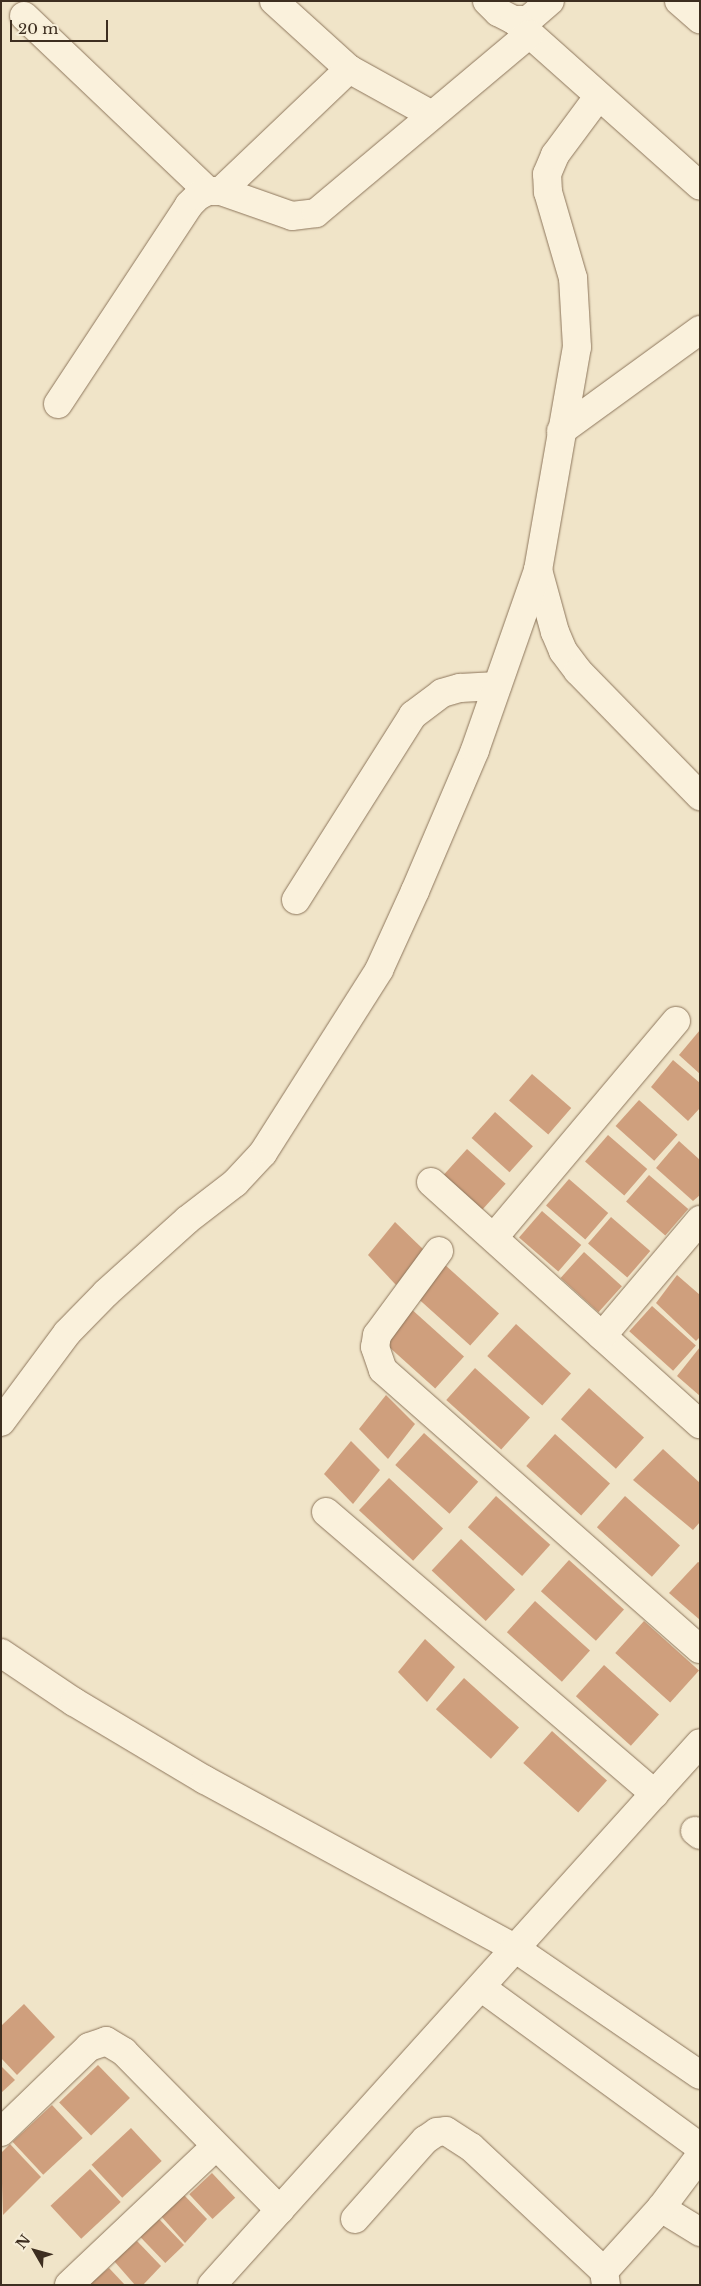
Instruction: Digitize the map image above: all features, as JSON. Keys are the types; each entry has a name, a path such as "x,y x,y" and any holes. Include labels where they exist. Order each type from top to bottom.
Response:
{"street":[{"path":"274,1 321,47 349,69 432,115"},
{"path":"487,1 498,12 521,27 700,186"},
{"path":"24,16 215,191 292,216 306,217 328,204 432,115 528,20 550,1"},
{"path":"679,1 700,19"},
{"path":"58,404 189,205 215,191 349,69"},
{"path":"1,1422 68,1333 187,1220 235,1183 262,1154 379,970 475,750 538,570 577,347 574,278 548,192 547,174 555,155 598,97"},
{"path":"561,432 700,330"},
{"path":"538,570 556,632 573,664 700,796"},
{"path":"296,900 413,714 442,693 460,688 497,686"},
{"path":"495,1236 676,1021"},
{"path":"431,1182 495,1236 700,1424"},
{"path":"602,1336 700,1220"},
{"path":"439,1251 377,1335 375,1347 383,1370 700,1649"},
{"path":"326,1512 655,1794"},
{"path":"1,1653 74,1702 205,1780 516,1949 700,2075"},
{"path":"212,2285 482,1988 700,1743"},
{"path":"482,1988 700,2147"},
{"path":"1,2132 89,2047 106,2041 124,2052 280,2210"},
{"path":"355,2219 425,2140 437,2132 446,2131 471,2147 605,2278 700,2156"},
{"path":"69,2285 216,2146"},
{"path":"661,2208 700,2232"}],"building":[{"path":"700,1030 700,1074 679,1055"},
{"path":"673,1060 700,1083 700,1108 688,1121 651,1087"},
{"path":"532,1074 571,1108 548,1135 509,1100"},
{"path":"639,1100 678,1135 654,1161 616,1126"},
{"path":"495,1112 533,1146 509,1172 472,1138"},
{"path":"608,1135 647,1169 624,1196 585,1161"},
{"path":"679,1141 700,1160 700,1195 693,1201 656,1168"},
{"path":"467,1149 506,1184 482,1210 444,1175"},
{"path":"649,1175 688,1209 665,1236 626,1201"},
{"path":"569,1179 608,1213 585,1240 546,1205"},
{"path":"542,1211 581,1245 558,1272 519,1237"},
{"path":"611,1217 650,1251 627,1278 588,1243"},
{"path":"395,1222 424,1250 396,1285 368,1255"},
{"path":"584,1252 622,1286 598,1312 561,1278"},
{"path":"444,1264 499,1314 470,1345 415,1296"},
{"path":"677,1275 700,1295 700,1337 696,1341 656,1303"},
{"path":"652,1306 696,1345 673,1371 629,1331"},
{"path":"409,1307 464,1357 435,1388 380,1339"},
{"path":"516,1324 571,1374 542,1405 487,1356"},
{"path":"700,1347 700,1396 677,1376"},
{"path":"475,1368 530,1418 501,1449 446,1400"},
{"path":"589,1388 644,1438 616,1469 561,1419"},
{"path":"386,1395 415,1424 388,1459 359,1429"},
{"path":"424,1433 478,1482 449,1514 395,1465"},
{"path":"555,1434 610,1484 581,1515 526,1466"},
{"path":"351,1441 380,1470 353,1504 324,1474"},
{"path":"663,1449 700,1483 700,1522 693,1530 633,1480"},
{"path":"389,1478 443,1528 413,1561 359,1510"},
{"path":"496,1496 550,1545 522,1576 468,1527"},
{"path":"625,1496 680,1546 652,1577 597,1527"},
{"path":"461,1539 515,1589 486,1621 432,1570"},
{"path":"569,1560 624,1610 596,1641 541,1591"},
{"path":"698,1562 700,1563 700,1620 669,1593"},
{"path":"535,1601 590,1651 562,1682 507,1632"},
{"path":"644,1621 699,1671 670,1702 615,1653"},
{"path":"425,1639 455,1667 427,1702 398,1672"},
{"path":"604,1665 659,1715 631,1746 576,1696"},
{"path":"464,1678 519,1728 491,1759 436,1709"},
{"path":"552,1731 607,1781 578,1812 523,1763"},
{"path":"24,2004 55,2037 17,2075 1,2058 1,2026"},
{"path":"98,2065 130,2098 91,2136 59,2103"},
{"path":"1,2066 15,2080 1,2093"},
{"path":"52,2105 83,2138 43,2175 13,2142"},
{"path":"131,2128 162,2161 122,2198 92,2165"},
{"path":"10,2144 41,2177 3,2215 1,2153"},
{"path":"90,2169 121,2202 81,2239 51,2206"},
{"path":"212,2173 235,2198 213,2219 189,2194"},
{"path":"184,2195 207,2219 185,2243 160,2215"},
{"path":"159,2219 184,2245 165,2263 140,2237"},
{"path":"137,2241 161,2266 143,2285 135,2285 114,2261"},
{"path":"109,2268 125,2285 88,2285"}]}
